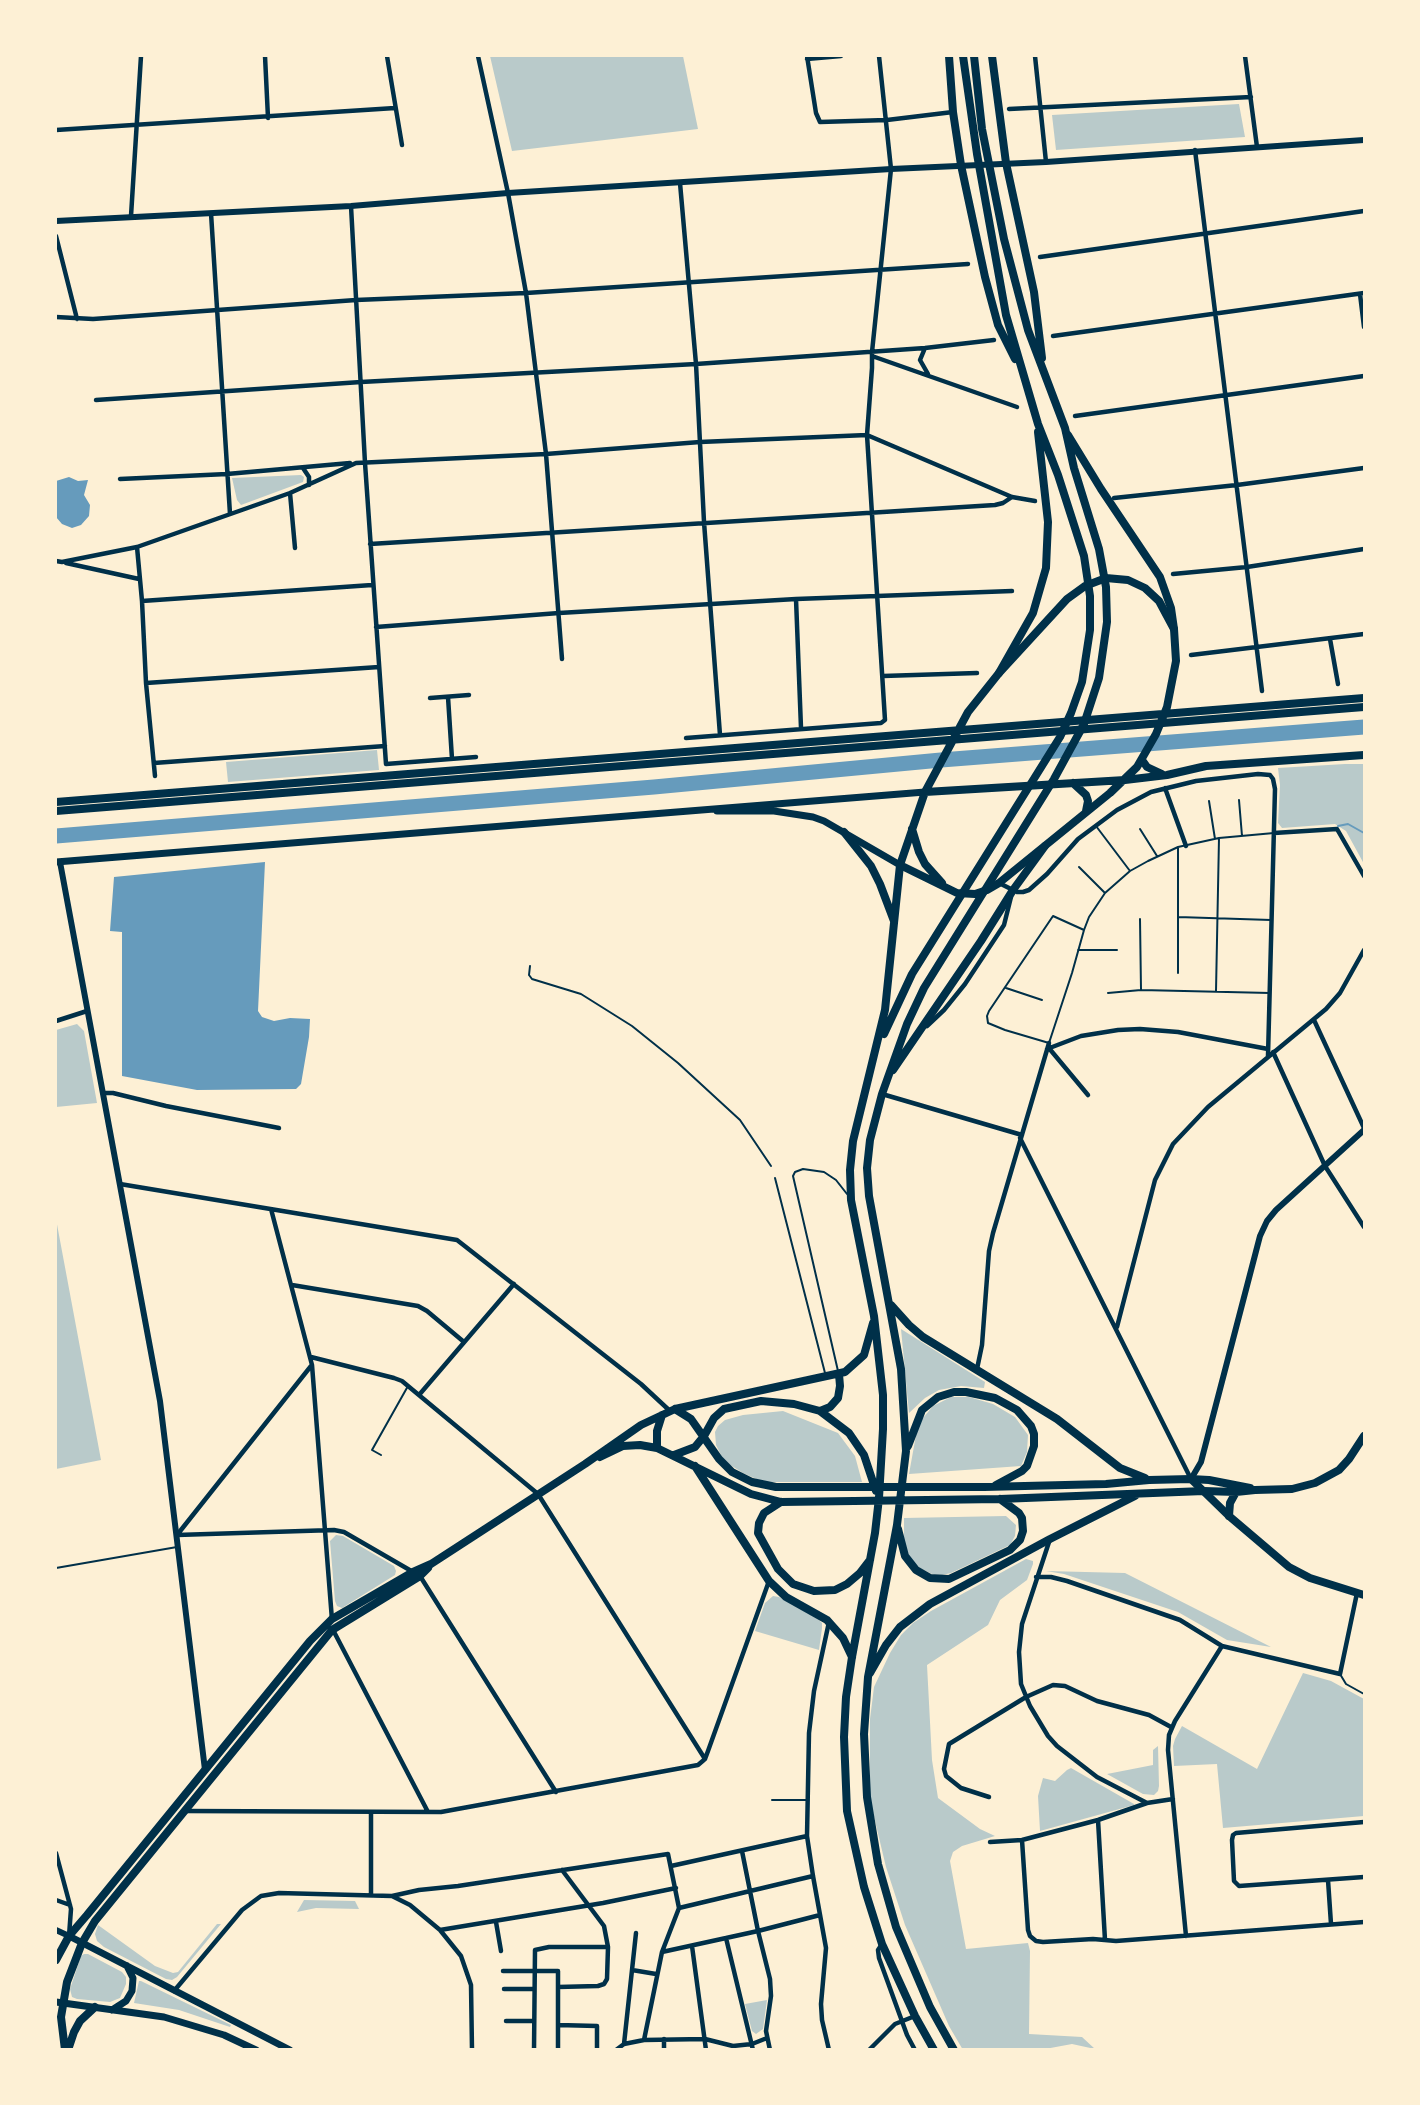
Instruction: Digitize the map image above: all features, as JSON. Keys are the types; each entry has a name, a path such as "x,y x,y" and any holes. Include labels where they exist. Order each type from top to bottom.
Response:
{"main road":[{"path":"949,56 953,112 985,277 998,325 1027,382"},
{"path":"876,1052 905,986 1060,737 1082,682 1090,630 1088,575 1078,537 1058,475 1038,424 1006,315 969,107 963,56"},
{"path":"954,2049 930,2007 908,1960 885,1895 867,1797 864,1734 868,1677 897,1525 906,1451 901,1369 874,1227 867,1168 870,1140 882,1094 907,1024 932,973 1058,772 1084,724 1099,678 1107,622 1106,587 1099,549 1073,465 1065,428 1028,330 1004,239 982,129 974,56"},
{"path":"992,56 1003,163 1034,292 1044,373"},
{"path":"999,673 1033,614 1046,568 1048,522 1038,424"},
{"path":"702,810 774,811 813,817 947,889 966,895 975,894 999,883 1125,780 1143,759 1165,713 1174,674 1176,647 1171,608 1160,577 1101,489 1065,428"},
{"path":"934,2049 915,2016 882,1944 864,1887 848,1811 844,1737 846,1697 871,1559 879,1498 883,1395 874,1316 851,1200 850,1170 853,1141 885,1010 900,865 925,792 968,712 999,673 1072,595 1085,586 1101,580 1120,578 1144,588 1159,601 1174,629"},
{"path":"56,802 1365,698"},
{"path":"56,811 1365,707"},
{"path":"58,862 743,805 1125,780 1167,775 1216,765 1365,755"},
{"path":"1143,759 1150,769 1167,775"},
{"path":"1073,783 1086,795 1088,801 1086,813"},
{"path":"774,811 792,802"},
{"path":"911,828 919,852 933,874 947,889"},
{"path":"844,832 871,866 895,925"},
{"path":"887,1079 1045,846"},
{"path":"889,1304 923,1337 1057,1419 1120,1468 1149,1480"},
{"path":"67,2049 59,2003 82,1943 95,1922 332,1630 585,1464 630,1431 669,1412 839,1374 851,1368 864,1355 874,1316"},
{"path":"820,1411 830,1407 838,1398 839,1374"},
{"path":"906,1451 919,1415 930,1402 954,1392 975,1392 995,1398 1017,1410 1027,1420 1034,1434 1034,1446 1031,1459 1022,1471 988,1487"},
{"path":"674,1455 690,1451 699,1443 718,1413 731,1406 777,1401 820,1411 842,1426 855,1440 864,1455 879,1498"},
{"path":"669,1412 691,1419 723,1465 741,1477 764,1485 792,1488 988,1487 1191,1479 1238,1485 1255,1490"},
{"path":"657,1448 657,1431 669,1412"},
{"path":"585,1464 623,1446 640,1445 657,1448 751,1494 794,1503 983,1500 1203,1491 1236,1492 1292,1489 1315,1483 1339,1470 1350,1459 1365,1437"},
{"path":"694,1465 769,1581 786,1597 829,1622 843,1638 852,1657"},
{"path":"1191,1479 1293,1570 1310,1578 1361,1594"},
{"path":"1229,1515 1230,1503 1236,1492"},
{"path":"868,1677 893,1636 908,1620 930,1604 1050,1539 1138,1495"},
{"path":"897,1525 905,1556 916,1570 930,1578 949,1579 1010,1550 1020,1540 1023,1532 1022,1518 1019,1513 1000,1499"},
{"path":"781,1502 764,1514 759,1523 758,1533 778,1569 793,1584 814,1591 834,1590 847,1584 871,1559"},
{"path":"56,1960 69,1936 310,1641 332,1619 416,1574"},
{"path":"203,1787 206,1778 205,1770"},
{"path":"69,1936 290,2049"},
{"path":"112,2010 126,2001 132,1990 133,1978 127,1966"},
{"path":"59,2003 151,2014 181,2021 224,2035 256,2049"},
{"path":"67,2049 80,2021 95,2007"}],"street":[{"path":"131,216 141,56"},
{"path":"265,56 268,118"},
{"path":"387,56 402,145"},
{"path":"478,56 508,194 526,293 546,454 562,659"},
{"path":"841,56 807,57 817,119 825,122 887,120 953,112"},
{"path":"686,738 881,723 885,720 867,435 872,354 891,169 879,56"},
{"path":"1035,56 1046,162"},
{"path":"1245,56 1257,147"},
{"path":"1009,109 1251,97"},
{"path":"56,130 395,108"},
{"path":"56,221 351,206 891,169 1046,162 1365,140"},
{"path":"1195,150 1262,691"},
{"path":"680,183 696,364 704,522 720,735"},
{"path":"351,206 364,463 386,764 476,757"},
{"path":"1040,257 1365,212"},
{"path":"211,213 230,514"},
{"path":"56,236 77,320"},
{"path":"56,317 77,320 356,300 526,293 969,264"},
{"path":"1053,336 1362,294 1365,327"},
{"path":"96,400 361,382 872,354 994,340"},
{"path":"925,348 920,360 928,374"},
{"path":"872,354 1017,407"},
{"path":"1076,416 1365,376"},
{"path":"120,479 227,474 356,463 546,454 700,442 867,435 1012,497 1035,501"},
{"path":"58,562 137,547 290,493 356,463"},
{"path":"303,468 309,477 309,485"},
{"path":"1114,498 1365,468"},
{"path":"290,493 295,548"},
{"path":"370,544 994,506 1012,497"},
{"path":"137,547 155,776"},
{"path":"1173,574 1247,567 1365,549"},
{"path":"58,562 140,579"},
{"path":"142,601 372,585"},
{"path":"376,627 559,613 878,594 1012,591"},
{"path":"796,599 801,728"},
{"path":"1191,655 1365,633"},
{"path":"1330,639 1338,684"},
{"path":"146,683 379,666"},
{"path":"883,676 977,672"},
{"path":"430,698 469,695"},
{"path":"448,697 452,759"},
{"path":"153,763 385,746"},
{"path":"999,883 1023,892 1032,887 1078,839 1127,803 1165,788 1258,774 1272,777 1275,789 1270,1052 1326,1166 1365,1227"},
{"path":"1165,788 1186,846"},
{"path":"1274,833 1335,828 1340,831 1365,876"},
{"path":"58,862 160,1401 205,1770"},
{"path":"1117,1327 1155,1180 1173,1144 1201,1114 1270,1052 1314,1020 1340,993 1365,951"},
{"path":"56,1022 87,1011"},
{"path":"1191,1479 1200,1462 1260,1236 1267,1221 1276,1210 1365,1129 1314,1020"},
{"path":"1048,1046 1096,1033 1140,1029 1178,1032 1270,1052"},
{"path":"1048,1046 1088,1095"},
{"path":"977,1369 982,1345 989,1251 1048,1046"},
{"path":"103,1093 113,1093 279,1128"},
{"path":"882,1094 1021,1136 1191,1479"},
{"path":"120,1184 453,1239 641,1384 669,1412"},
{"path":"271,1209 311,1357 332,1630 428,1812"},
{"path":"419,1395 514,1284"},
{"path":"292,1285 418,1306 464,1342"},
{"path":"311,1357 394,1378 408,1386 538,1494 705,1759"},
{"path":"177,1535 312,1365"},
{"path":"177,1535 326,1530 344,1532 416,1574 556,1792"},
{"path":"1050,1539 1025,1610 1020,1639 1020,1677 1026,1697 1048,1736 1067,1754 1097,1777 1147,1803"},
{"path":"1036,1576 1067,1581 1180,1620 1222,1646 1340,1674 1361,1594"},
{"path":"184,1811 371,1813 456,1810 696,1766 705,1759 769,1581"},
{"path":"829,1622 811,1710 807,1836 827,1958 821,2012 829,2049"},
{"path":"1186,1936 1168,1735 1222,1646"},
{"path":"989,1797 961,1788 946,1776 944,1769 948,1747 951,1742 1026,1697 1053,1685 1059,1684 1097,1701 1149,1715 1171,1727"},
{"path":"990,1842 1022,1840 1098,1820 1147,1803 1173,1799"},
{"path":"371,1813 371,1895"},
{"path":"1098,1820 1105,1940"},
{"path":"1365,1822 1233,1835 1234,1881 1237,1886 1365,1877"},
{"path":"671,1866 807,1836"},
{"path":"1022,1840 1028,1930 1030,1936 1036,1941 1093,1939 1116,1941 1365,1922"},
{"path":"742,1851 771,1985 767,2038 770,2049"},
{"path":"56,1853 70,1905 69,1936 56,1930"},
{"path":"174,1991 242,1910 261,1896 279,1893 392,1896 665,1853 669,1856 679,1908 656,1974 644,2040"},
{"path":"558,1987 598,1986 604,1984 607,1979 608,1947 604,1926 570,1884 562,1870"},
{"path":"679,1908 813,1876"},
{"path":"1328,1880 1331,1924"},
{"path":"440,1930 496,1922 676,1888"},
{"path":"392,1896 410,1905 440,1930 460,1956 468,1975 472,1995 472,2049"},
{"path":"56,1900 70,1905"},
{"path":"662,1952 820,1915"},
{"path":"496,1922 501,1951"},
{"path":"624,2044 636,1933"},
{"path":"726,1938 752,2047"},
{"path":"882,1944 878,1950 879,1958 915,2049"},
{"path":"692,1946 706,2049"},
{"path":"534,2049 536,1950 549,1947 608,1947"},
{"path":"632,1970 656,1974"},
{"path":"503,1971 558,1971 558,2049"},
{"path":"504,1989 534,1989"},
{"path":"869,2049 895,2024 915,2016"},
{"path":"506,2021 534,2021"},
{"path":"558,2025 597,2026 597,2049"},
{"path":"616,2049 624,2044 644,2040 705,2038 729,2046 752,2047 767,2038"},
{"path":"664,2039 664,2049"},
{"path":"630,2049 631,2042"},
{"path":"876,2043 879,2049"}],"lane":[{"path":"1239,800 1242,836"},
{"path":"1209,801 1217,838 1216,991"},
{"path":"1096,826 1130,871"},
{"path":"1140,829 1157,856"},
{"path":"1083,930 1053,916 989,1011 988,1023 1048,1046 1072,973 1083,930 1105,893 1130,871 1178,847 1217,838 1274,833"},
{"path":"1178,847 1179,973"},
{"path":"1079,867 1105,893"},
{"path":"1179,916 1271,920"},
{"path":"1140,919 1141,990"},
{"path":"1078,950 1118,950"},
{"path":"530,966 529,975 532,979 588,998 632,1026 678,1063 740,1120 771,1166"},
{"path":"1006,988 1042,1000"},
{"path":"1108,993 1141,990 1270,993"},
{"path":"839,1374 793,1176 795,1172 803,1170 819,1171 830,1175 851,1200"},
{"path":"775,1178 826,1376"},
{"path":"381,1455 372,1450 408,1386"},
{"path":"56,1568 178,1547"},
{"path":"1340,1674 1346,1684 1365,1694"},
{"path":"772,1800 808,1800"}],"shaded area":[{"path":"490,56 683,56 698,129 512,151"},
{"path":"1239,104 1245,137 1056,150 1052,115"},
{"path":"301,475 304,477 303,482 241,505 237,500 232,478"},
{"path":"377,750 379,770 228,782 226,762"},
{"path":"1364,764 1364,864 1346,831 1335,824 1282,828 1278,823 1280,785 1278,768"},
{"path":"77,1024 84,1031 97,1103 56,1107 56,1030"},
{"path":"56,1219 101,1460 56,1469"},
{"path":"901,1329 985,1382 984,1388 961,1386 939,1390 925,1398 909,1413"},
{"path":"951,1397 969,1397 993,1404 1015,1417 1028,1435 1027,1452 1021,1466 909,1474 918,1424 933,1406"},
{"path":"783,1411 838,1433 855,1456 862,1482 763,1482 724,1461 716,1445 715,1432 725,1420 743,1415"},
{"path":"1006,1516 1016,1525 1015,1536 1010,1545 951,1573 932,1574 920,1568 910,1559 904,1542 904,1518"},
{"path":"336,1535 343,1536 394,1566 396,1571 395,1575 342,1608 337,1606 335,1601 330,1541"},
{"path":"1026,1559 1033,1561 1027,1580 1000,1600 988,1625 927,1665 932,1760 938,1798 980,1829 995,1836 962,1846 953,1852 950,1861 966,1949 1028,1943 1030,1951 1029,2034 1082,2037 1095,2049 1072,2044 1045,2049 963,2050 949,2026 905,1925 886,1867 870,1800 870,1719 874,1687 890,1653 901,1635 913,1623"},
{"path":"1046,1571 1125,1573 1271,1647 1227,1640 1178,1612 1064,1574"},
{"path":"773,1596 779,1597 822,1623 819,1650 755,1631 765,1603"},
{"path":"1303,1673 1331,1681 1364,1699 1364,1816 1223,1828 1217,1764 1174,1766 1175,1739 1182,1726 1257,1769"},
{"path":"1158,1746 1159,1786 1154,1795 1143,1794 1107,1774 1153,1765 1153,1750"},
{"path":"1071,1768 1134,1805 1040,1831 1038,1796 1043,1778 1055,1781"},
{"path":"304,1900 355,1901 359,1909 316,1908 297,1912"},
{"path":"217,1924 221,1924 172,1980 104,1947 97,1941 95,1934 98,1925 155,1966 173,1973 178,1972"},
{"path":"84,1954 122,1972 126,1977 126,1984 120,1998 110,2002 72,1997 70,1989 81,1956"},
{"path":"139,1981 231,2025 230,2027 179,2010 134,2003"},
{"path":"767,2000 763,2029 756,2034 752,2031 745,2004"}],"water":[{"path":"69,477 78,481 88,480 84,495 90,505 89,516 81,525 72,528 62,524 56,517 56,481"},
{"path":"265,862 258,1011 262,1017 274,1021 290,1018 310,1019 301,1084 296,1089 197,1090 122,1076 122,932 110,931 114,877"}],"waterway":[{"path":"56,836 654,787 941,760 1364,727"},
{"path":"1338,826 1348,824 1364,833"}]}
